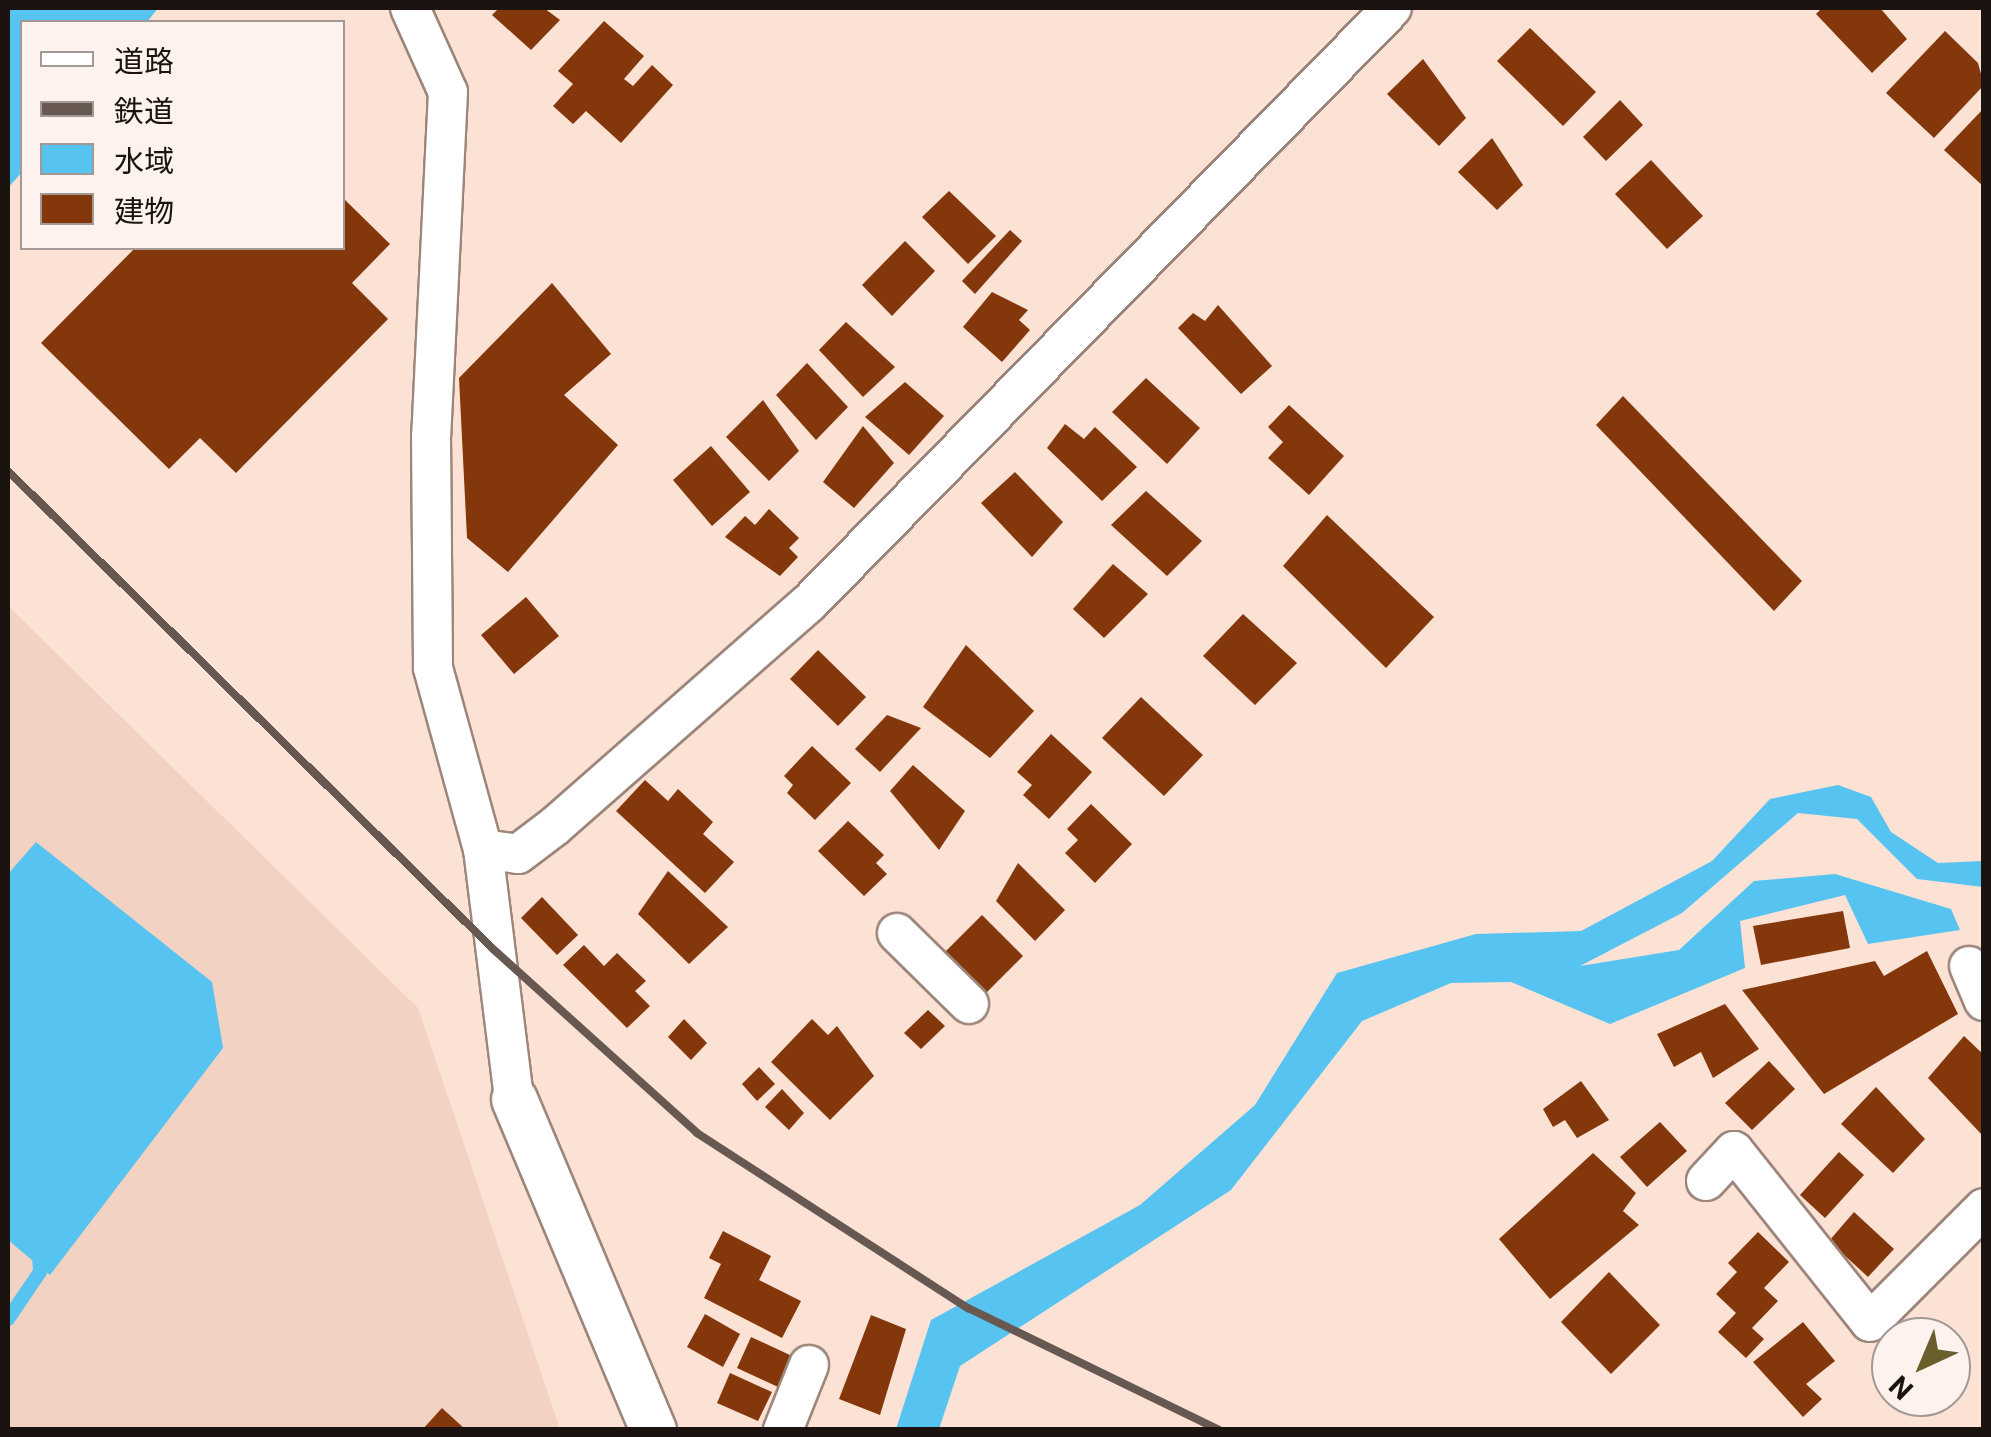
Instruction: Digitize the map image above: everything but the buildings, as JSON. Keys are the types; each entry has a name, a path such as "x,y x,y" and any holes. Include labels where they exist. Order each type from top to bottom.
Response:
{"street":[{"path":"410,8 448,92 431,436 434,668 484,849 514,1098 653,1430"},
{"path":"484,849 518,854 543,836 808,604 1392,8"},
{"path":"897,933 969,1004"},
{"path":"1969,966 1984,1001"},
{"path":"1706,1181 1734,1151 1870,1322 1984,1208"},
{"path":"783,1430 809,1365"}],"shaded area":[{"path":"8,606 418,1008 560,1429 8,1429"}],"water":[{"path":"8,8 158,8 149,20 20,20 20,174 8,188"},
{"path":"1838,785 1871,797 1891,832 1938,863 1983,861 1983,887 1917,879 1857,819 1798,813 1682,913 1580,966 1679,950 1754,881 1835,874 1951,909 1960,930 1868,944 1845,895 1740,921 1745,968 1610,1024 1511,982 1451,983 1362,1021 1231,1190 960,1366 939,1429 896,1429 931,1320 1140,1205 1255,1105 1337,973 1476,934 1581,931 1712,861 1770,799"},
{"path":"36,842 212,982 223,1048 50,1275 8,1240 8,874"}],"waterway":[{"path":"8,1319 40,1272 39,1252"}],"railway":[{"path":"8,471 493,949 697,1133 968,1308 1219,1430"}]}
